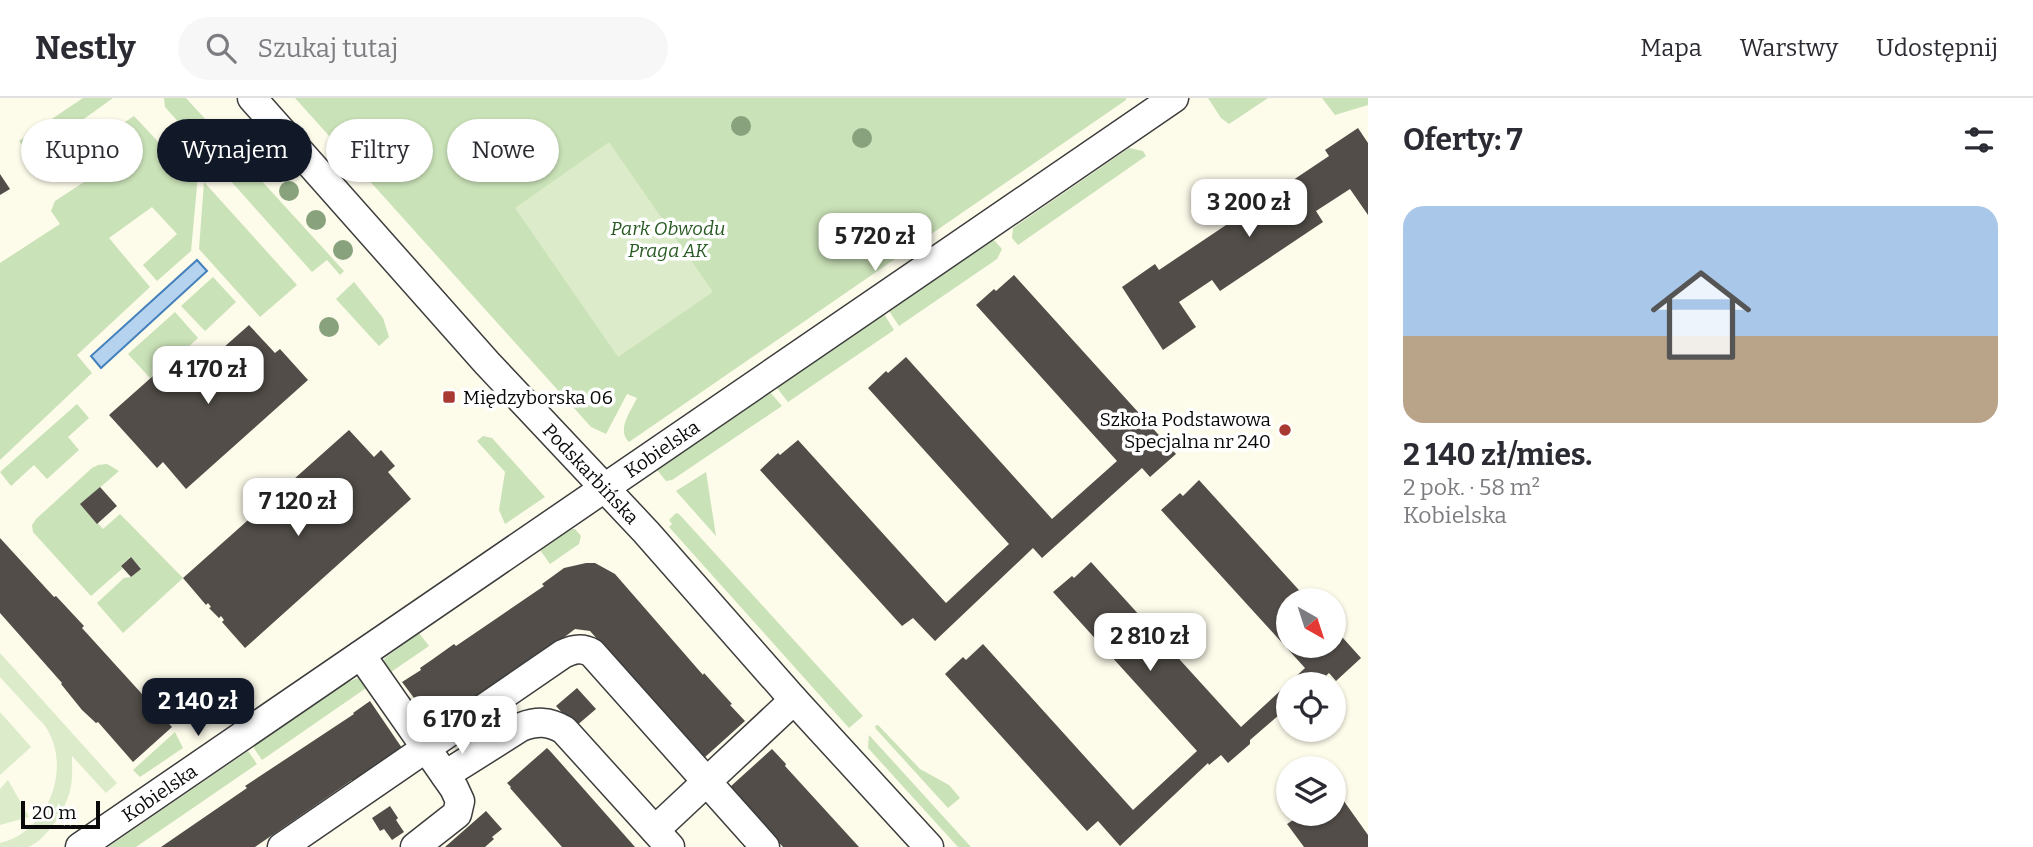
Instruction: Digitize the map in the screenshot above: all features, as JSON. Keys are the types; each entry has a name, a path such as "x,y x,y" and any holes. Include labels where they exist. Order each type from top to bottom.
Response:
{"street":[{"name":"Podskarbińska","path":"252,98 487,363 604,488 929,847"},
{"name":"Kobielska","path":"80,847 604,488 1142,107 1174,98"},
{"path":"282,847 563,654 570,650 583,649 592,653 765,847"},
{"path":"361,655 454,788 460,801 457,814 415,847"},
{"path":"445,775 521,727 534,722 555,725 564,730 663,838 707,781 794,700"}],"green space":[{"path":"83,98 113,98 84,119 52,119"},
{"path":"164,98 186,98 205,119 176,119 165,107"},
{"name":"Park Obwodu Praga AK","path":"295,98 1126,98 629,442 625,437 624,426 637,398 627,394 606,434 591,427 371,182 433,182 433,119 326,119 326,132"},
{"path":"1208,98 1268,98 1229,124 1221,118"},
{"path":"1322,98 1368,98 1368,105 1335,115"},
{"path":"143,126 157,141 157,182 197,182 191,251 157,281 143,265 177,234 152,207 109,238 150,287 77,355 92,373 0,460 0,263 60,224 51,211 55,201 84,182 143,182"},
{"path":"609,142 713,292 618,357 515,208 552,182 559,182 559,177"},
{"path":"1129,148 1143,151 1146,156 1018,245 1012,238 1013,228"},
{"path":"204,182 297,285 260,317 199,249"},
{"path":"232,182 263,182 344,271 340,275 327,260 312,272"},
{"path":"994,240 1002,249 997,259 899,326 889,311"},
{"path":"213,277 236,302 205,331 181,306"},
{"path":"354,282 383,318 389,337 379,346 336,299"},
{"path":"175,312 198,338 150,378 128,354"},
{"path":"884,314 894,330 788,402 777,388"},
{"path":"770,392 782,406 672,480 666,481 657,470"},
{"path":"77,404 89,418 68,437 79,450 47,479 34,465 11,486 0,472"},
{"path":"483,436 492,438 545,497 505,524 499,510 505,472 477,441"},
{"path":"107,464 119,471 81,504 103,529 120,514 183,578 123,633 97,603 124,578 131,577 141,568 130,557 121,566 123,568 91,596 33,532 32,525 92,468"},
{"path":"706,472 716,536 676,491"},
{"path":"676,513 863,716 849,728 669,527 672,524 669,520"},
{"path":"572,529 581,536 579,544 550,564 540,550"},
{"path":"419,633 429,646 391,672 383,661 385,658"},
{"path":"0,653 117,783 106,793 72,756 72,782 65,805 42,838 28,847 0,847 0,843 17,837 31,827 42,813 56,780 57,763 54,745 46,727 0,677"},
{"path":"358,678 369,686 262,760 253,747 346,683"},
{"path":"0,712 31,747 0,775"},
{"path":"878,725 920,769 949,785 960,798 948,808 876,729 875,726"},
{"path":"175,732 183,748 140,777 133,770"},
{"path":"869,735 971,847 958,847 868,748"},
{"path":"248,751 257,764 136,847 108,847"},
{"path":"8,780 29,817 0,825 0,789"}],"water":[{"path":"197,260 207,271 101,368 91,356"}],"building":[{"path":"1358,128 1368,143 1368,215 1350,189 1316,211 1323,222 1220,291 1212,280 1179,302 1196,327 1163,350 1122,287 1155,264 1159,270 1329,156 1325,150"},
{"path":"0,174 10,189 0,195"},
{"path":"869,234 875,234 880,242 878,248 869,250 864,245 864,239"},
{"path":"1014,275 1176,454 1150,477 1142,468 1042,558 1033,548 935,641 913,618 902,626 760,470 778,453 780,455 798,440 946,603 1009,544 868,388 886,371 888,373 906,357 1052,519 1117,461 976,305"},
{"path":"249,325 275,353 280,349 308,380 186,489 163,462 157,468 109,415 162,368 180,386"},
{"path":"349,430 374,457 381,450 395,466 388,472 411,499 245,648 222,622 224,620 221,616 219,618 183,578"},
{"path":"1199,480 1297,588 1276,588 1276,636 1161,510 1180,493 1183,496"},
{"path":"100,487 117,506 97,524 80,504"},
{"path":"0,538 84,626 82,628 172,727 133,762 98,722 82,710 62,683 0,613"},
{"path":"131,557 141,569 131,577 121,566"},
{"path":"1091,562 1241,727 1276,695 1276,717 1250,740 1250,744 1228,763 1221,755 1209,765 1208,763 1120,846 1098,821 1087,831 945,674 963,657 966,660 983,644 1133,810 1197,751 1053,592"},
{"path":"595,563 615,574 745,721 704,758 590,631 575,629 435,726 402,682 454,644 456,646 544,586 542,584 564,568"},
{"path":"1346,641 1361,658 1346,672 1301,672 1305,668 1296,658 1346,658"},
{"path":"577,688 596,709 575,727 556,706"},
{"path":"370,701 402,748 354,783 352,780 255,847 161,847 247,788 245,786"},
{"path":"547,748 635,847 562,847 507,783"},
{"path":"772,749 859,847 783,847 740,799 730,787"},
{"path":"1346,804 1368,835 1368,847 1304,847 1288,826 1346,826"},
{"path":"390,806 404,832 392,840 384,829 380,831 372,818"},
{"path":"486,811 502,829 485,847 445,847"}],"place":[{"name":"Międzyborska 06","path":"449,397"},
{"name":"Szkoła Podstawowa Specjalna nr 240","path":"1285,430"}]}
